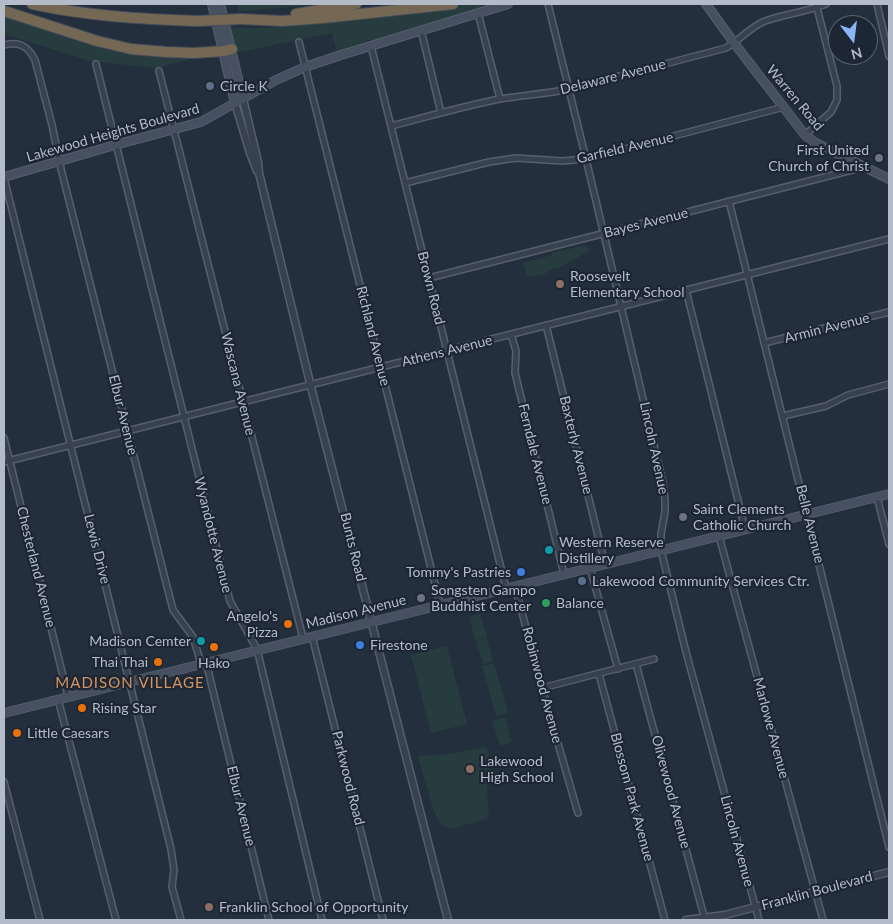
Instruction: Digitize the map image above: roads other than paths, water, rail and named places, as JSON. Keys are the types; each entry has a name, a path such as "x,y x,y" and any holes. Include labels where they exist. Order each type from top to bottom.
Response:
{"highway":[{"path":"32,4 106,15 197,21 292,15 356,4"},
{"path":"241,19 282,21 315,19 453,4"},
{"path":"4,11 97,41 131,48 194,53 228,50"}],"main road":[{"path":"212,4 228,50"},
{"path":"220,4 239,101"},
{"name":"Lakewood Heights Boulevard","path":"4,178 201,122 276,80 305,68 508,4"},
{"name":"Warren Road","path":"706,4 805,135 814,142 889,179"},
{"name":"Madison Avenue","path":"4,713 889,494"}],"street":[{"name":"Lincoln Avenue","path":"548,4 663,483 665,512 660,550 759,920"},
{"name":"Delaware Avenue","path":"391,126 500,99 569,89 726,48 754,26 765,21 826,4"},
{"path":"877,4 889,56"},
{"path":"805,135 831,112 837,100 837,86 817,6"},
{"path":"478,13 500,99"},
{"path":"421,30 441,113"},
{"name":"Richland Avenue","path":"299,42 440,604"},
{"name":"Elbur Avenue","path":"4,45 17,44 25,47 36,60 59,162 173,610 192,637 203,663 269,920"},
{"name":"Brown Road","path":"371,46 506,588"},
{"name":"Wyandotte Avenue","path":"96,64 230,601 257,650 322,920"},
{"name":"Wascana Avenue","path":"159,71 303,638"},
{"name":"Bunts Road","path":"239,101 258,162 259,173 311,385 448,920"},
{"name":"Garfield Avenue","path":"405,183 489,162 516,158 562,161 586,159 784,108"},
{"name":"Bayes Avenue","path":"429,278 864,167"},
{"name":"Lewis Drive","path":"4,178 171,850 174,870 172,887 181,920"},
{"name":"Belle Avenue","path":"729,201 889,847"},
{"name":"Athens Avenue","path":"7,462 889,239"},
{"path":"686,290 745,530"},
{"name":"Armin Avenue","path":"764,343 889,312"},
{"name":"Baxterly Avenue","path":"546,326 605,564"},
{"name":"Ferndale Avenue","path":"511,334 516,351 515,373 564,574"},
{"path":"783,416 826,406 848,395 889,384"},
{"name":"Chesterland Avenue","path":"4,438 7,462 68,696"},
{"path":"877,497 889,544"},
{"name":"Marlowe Avenue","path":"719,536 823,920"},
{"path":"590,568 618,669"},
{"name":"Robinwood Avenue","path":"515,586 578,813"},
{"name":"Parkwood Road","path":"312,636 383,920"},
{"path":"542,688 654,659"},
{"name":"Olivewood Avenue","path":"636,664 705,919"},
{"name":"Blossom Park Avenue","path":"599,674 665,920"},
{"path":"58,699 116,920"},
{"path":"4,782 40,920"},
{"name":"Franklin Boulevard","path":"686,920 705,919 755,908 889,872"}],"place":[{"name":"Circle K","path":"210,86"},
{"name":"First United Church of Christ","path":"879,158"},
{"name":"Roosevelt Elementary School","path":"560,284"},
{"name":"Saint Clements Catholic Church","path":"683,517"},
{"name":"Western Reserve Distillery","path":"549,550"},
{"name":"Tommy's Pastries","path":"521,572"},
{"name":"Lakewood Community Services Ctr.","path":"582,581"},
{"name":"Songsten Gampo Buddhist Center","path":"421,598"},
{"name":"Balance","path":"546,603"},
{"name":"Angelo's Pizza","path":"288,624"},
{"name":"Madison Cemter","path":"201,641"},
{"name":"Firestone","path":"360,645"},
{"name":"Hako","path":"214,647"},
{"name":"Thai Thai","path":"158,662"},
{"name":"Rising Star","path":"82,708"},
{"name":"Little Caesars","path":"17,733"},
{"name":"Lakewood High School","path":"470,769"},
{"name":"Franklin School of Opportunity","path":"209,907"}],"district":[{"name":"MADISON VILLAGE","path":"130,683"}]}
